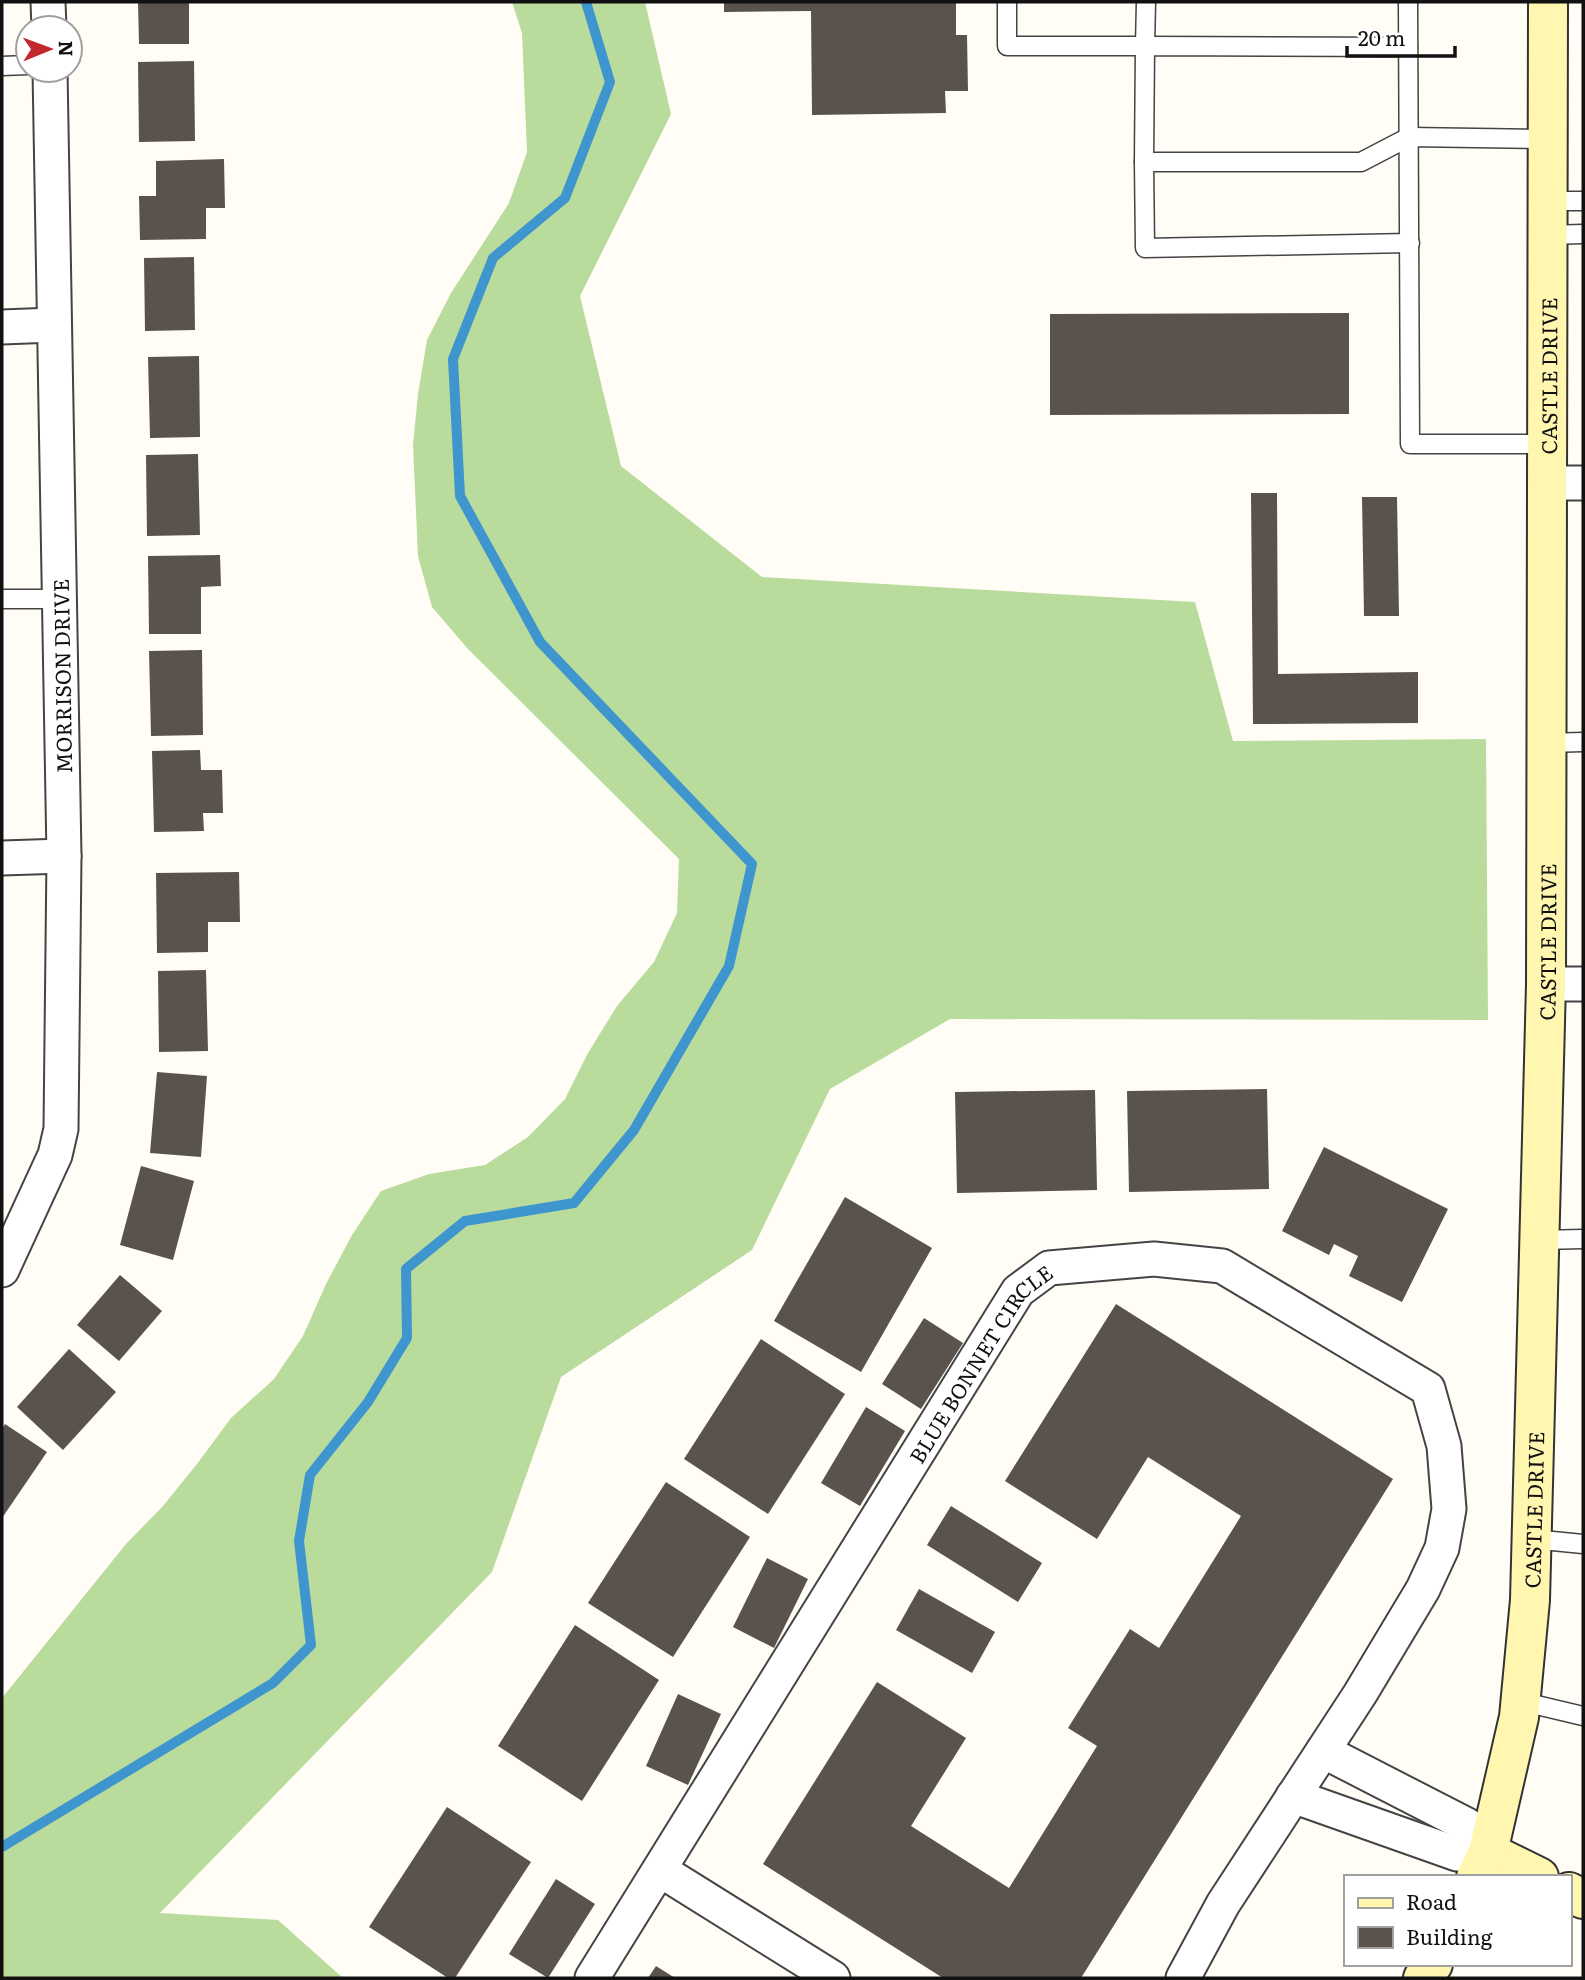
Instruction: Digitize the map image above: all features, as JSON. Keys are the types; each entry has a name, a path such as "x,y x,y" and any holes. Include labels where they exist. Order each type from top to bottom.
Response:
{"main road":[{"name":"CASTLE DRIVE","path":"1482,1864 1519,1717 1530,1600 1546,984 1546,444 1565,218 1547,139 1548,2"},
{"path":"1482,1864 1530,1875"}],"street":[{"name":"MORRISON DRIVE","path":"2,1270 55,1155 61,1129 64,856 50,84"},
{"path":"2,327 54,326"},
{"path":"1546,483 1583,483"},
{"path":"2,858 64,856"},
{"path":"1546,984 1583,984"},
{"name":"BLUE BONNET CIRCLE","path":"592,1978 1018,1292 1049,1268 1154,1259 1222,1266 1428,1389 1444,1446 1449,1510 1442,1548 1423,1589 1360,1694 1223,1904 1183,1978"},
{"path":"1323,1751 1467,1825 1482,1864"},
{"path":"1293,1796 1482,1864"},
{"path":"660,1870 833,1978"}],"lane":[{"path":"1007,2 1007,46 1408,47"},
{"path":"1146,2 1144,248 1410,243"},
{"path":"1408,2 1410,444 1546,444"},
{"path":"1144,162 1361,162 1409,137 1547,139"},
{"path":"2,599 59,599"},
{"path":"1546,743 1583,742"},
{"path":"1540,1240 1583,1239"},
{"path":"1532,1539 1583,1544"},
{"path":"1520,1701 1583,1716"}],"green space":[{"path":"512,2 645,2 671,114 580,296 621,466 762,577 1195,602 1233,741 1486,739 1488,1020 950,1019 830,1089 752,1250 561,1377 492,1572 160,1913 278,1920 343,1978 2,1978 2,1698 126,1544 163,1506 231,1418 274,1379 303,1336 352,1235 381,1191 429,1174 485,1165 528,1137 565,1099 588,1053 617,1006 654,962 677,913 679,859 468,649 432,607 418,556 413,445 427,340 451,293 509,203 527,152 522,33"}],"building":[{"path":"138,2 189,2 189,44 139,44"},
{"path":"724,2 956,2 956,35 967,35 968,91 945,91 946,113 812,115 811,11 724,12"},
{"path":"194,61 195,141 139,142 138,62"},
{"path":"224,159 225,208 206,208 206,239 140,240 139,196 156,196 156,161"},
{"path":"194,257 195,330 145,331 144,258"},
{"path":"1349,313 1349,414 1050,415 1050,314"},
{"path":"199,356 200,437 150,438 148,357"},
{"path":"198,454 200,535 147,536 146,455"},
{"path":"1251,493 1277,493 1278,674 1418,672 1418,723 1253,724"},
{"path":"1362,497 1397,497 1399,616 1364,616"},
{"path":"220,555 221,586 201,587 201,634 149,634 148,556"},
{"path":"202,650 203,735 151,736 149,651"},
{"path":"200,750 201,770 222,770 223,813 203,813 204,831 154,832 152,751"},
{"path":"239,872 240,922 208,922 208,952 157,953 156,873"},
{"path":"206,970 208,1051 159,1052 158,971"},
{"path":"157,1072 207,1076 201,1157 150,1153"},
{"path":"1267,1089 1269,1189 1129,1192 1127,1091"},
{"path":"1095,1090 1097,1190 957,1193 955,1092"},
{"path":"1324,1147 1448,1209 1402,1302 1349,1276 1358,1256 1334,1244 1329,1255 1282,1231"},
{"path":"141,1166 194,1181 173,1260 120,1245"},
{"path":"845,1197 932,1248 861,1372 774,1321"},
{"path":"120,1275 162,1311 119,1361 77,1325"},
{"path":"1116,1304 1393,1479 1081,1978 943,1978 763,1864 877,1682 966,1738 911,1826 1009,1888 1097,1746 1068,1728 1130,1629 1159,1648 1241,1516 1148,1457 1097,1539 1005,1481"},
{"path":"924,1318 963,1343 921,1409 882,1384"},
{"path":"761,1339 845,1394 768,1514 684,1459"},
{"path":"69,1349 116,1392 63,1450 17,1407"},
{"path":"866,1407 905,1431 860,1506 821,1483"},
{"path":"5,1424 47,1452 2,1518 2,1429"},
{"path":"666,1482 750,1537 673,1657 588,1603"},
{"path":"951,1506 1042,1563 1018,1602 927,1545"},
{"path":"767,1558 808,1579 774,1648 733,1627"},
{"path":"919,1589 995,1632 972,1673 896,1630"},
{"path":"575,1625 659,1680 582,1801 498,1746"},
{"path":"678,1694 721,1714 688,1785 646,1766"},
{"path":"447,1807 531,1862 455,1978 448,1978 369,1927"},
{"path":"556,1879 595,1904 548,1978 509,1954"},
{"path":"656,1966 675,1978 648,1978"}],"waterway":[{"path":"2,1847 273,1683 311,1645 299,1541 310,1475 368,1402 407,1338 406,1269 465,1221 574,1203 634,1130 729,966 752,864 540,642 460,496 453,359 493,258 565,198 610,82 586,2"}]}
